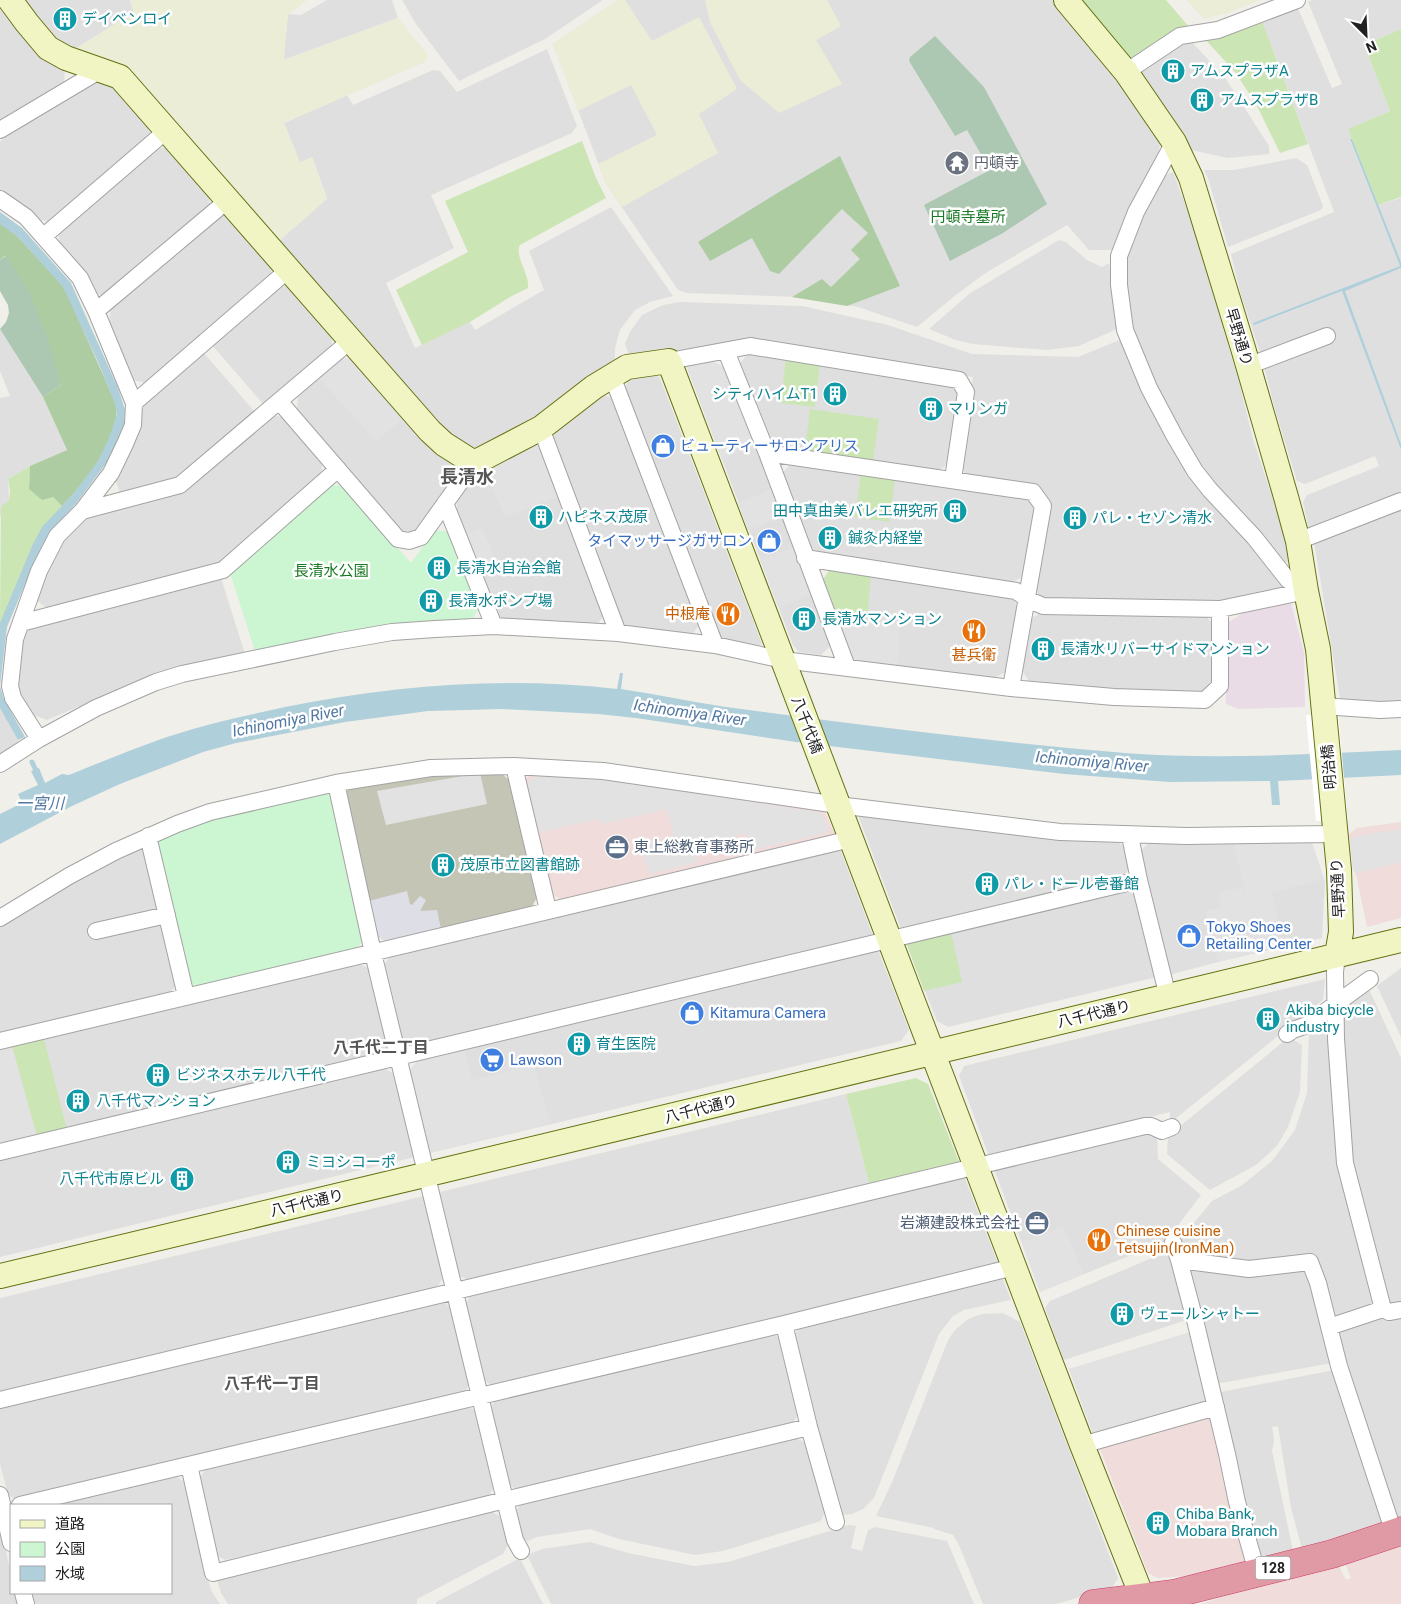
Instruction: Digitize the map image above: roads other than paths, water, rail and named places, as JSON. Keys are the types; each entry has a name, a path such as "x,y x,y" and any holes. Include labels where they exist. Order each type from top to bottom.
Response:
{"highway":[{"name":"128","path":"1093,1604 1144,1601 1332,1554 1397,1532"}],"street":[{"path":"10,0 48,48 66,58 120,77 430,431 444,444 474,463"},
{"name":"早野通り","path":"1066,0 1126,72 1174,142 1191,178 1248,366 1298,541 1318,649 1324,709"},
{"path":"1126,72 1180,36 1218,30 1296,0"},
{"path":"0,130 99,71"},
{"path":"44,236 166,131"},
{"path":"1174,142 1136,212 1119,256 1119,285 1125,330 1150,388 1175,438 1195,471 1254,537 1288,580 1306,591"},
{"path":"0,199 26,217 80,278 96,311 134,403 133,425 111,473 82,511 57,536 23,602 21,623 7,674 13,698 39,739"},
{"path":"96,311 228,200"},
{"path":"134,403 288,270"},
{"path":"1248,366 1327,336"},
{"path":"82,511 180,485 350,341"},
{"path":"279,401 398,539 409,541 421,537 474,463 540,428 594,387 627,367 750,346 959,380 966,392 953,479"},
{"path":"726,351 767,453 847,667"},
{"name":"八千代橋","path":"669,361 1082,1445 1144,1601"},
{"path":"612,376 715,645"},
{"path":"540,428 618,633"},
{"path":"767,453 1033,492 1043,506 1012,688"},
{"path":"21,623 223,570 338,469"},
{"path":"1298,541 1401,501"},
{"path":"446,503 494,626"},
{"path":"805,558 1016,591 1027,599 1043,606 1220,609 1306,591"},
{"path":"0,764 39,739 96,708 156,682 182,674 392,632 494,626 618,633 715,645 786,668 847,667 1012,688 1114,697 1205,700 1220,686 1220,609"},
{"path":"1324,709 1401,709"},
{"name":"明治橋","path":"1324,709 1334,828"},
{"path":"514,766 548,910"},
{"path":"0,918 69,876 148,836 210,812 336,783 431,768 514,766 603,771 835,798 1060,832 1130,836 1260,836 1334,828"},
{"path":"336,783 426,1175 504,1500 520,1551"},
{"name":"早野通り","path":"1334,828 1339,870 1341,932 1337,955"},
{"path":"148,836 186,996"},
{"path":"1130,836 1168,996"},
{"path":"0,1042 186,996 850,839"},
{"path":"0,1152 1139,880"},
{"path":"96,931 167,915"},
{"name":"八千代通り","path":"0,1276 1401,940"},
{"path":"1337,955 1336,1040 1346,1163 1383,1309"},
{"path":"1287,1034 1307,1026 1335,1003 1370,979"},
{"path":"0,1400 1145,1126 1151,1126 1162,1131 1172,1127"},
{"path":"1172,1242 1180,1260 1216,1406 1237,1502 1257,1572"},
{"path":"1180,1260 1249,1270 1310,1262 1318,1283 1339,1366 1397,1532"},
{"path":"24,1504 784,1324 1014,1267"},
{"path":"1329,1327 1383,1309 1389,1312 1401,1310"},
{"path":"784,1324 809,1427 836,1522"},
{"path":"1082,1445 1216,1406"},
{"path":"188,1465 213,1573 504,1500 809,1427"},
{"path":"4,1505 10,1538"}],"water":[{"path":"1350,139 1352,139 1401,262 1401,268 1345,291 1401,444 1401,450 1342,291 1254,325 1253,323 1400,266"},
{"path":"0,212 22,228 71,283 118,388 125,410 124,424 108,461 74,506 50,531 36,558 7,627 0,686 0,623 32,546 42,527 74,493 98,461 109,438 117,414 114,401 98,362 63,287 19,238 0,224"},
{"name":"一宮川","path":"620,673 623,673 621,689 700,703 876,727 1025,744 1125,753 1194,756 1263,756 1401,750 1401,775 1278,781 1280,805 1272,805 1270,781 1170,782 1064,774 796,742 598,714 502,709 428,711 345,722 236,743 203,752 120,784 72,806 0,844 0,814 22,803 18,794 38,785 31,771 39,768 45,783 62,774 69,775 193,729 326,699 409,688 492,683 534,683 617,689"},
{"path":"0,686 3,697 25,737 18,740 0,708"}],"waterway":[{"path":"32,762 38,775"}],"place":[{"name":"デイベンロイ","path":"65,19"},
{"name":"アムスプラザA","path":"1173,71"},
{"name":"アムスプラザB","path":"1202,100"},
{"name":"円頓寺","path":"957,163"},
{"name":"シティハイムT1","path":"835,394"},
{"name":"マリンガ","path":"931,409"},
{"name":"ビューティーサロンアリス","path":"663,446"},
{"name":"田中真由美バレエ研究所","path":"955,511"},
{"name":"ハピネス茂原","path":"541,517"},
{"name":"パレ・セゾン清水","path":"1075,518"},
{"name":"鍼灸内経堂","path":"830,538"},
{"name":"タイマッサージガサロン","path":"769,541"},
{"name":"長清水自治会館","path":"439,568"},
{"name":"長清水ポンプ場","path":"431,601"},
{"name":"中根庵","path":"728,614"},
{"name":"長清水マンション","path":"804,619"},
{"name":"甚兵衛","path":"974,631"},
{"name":"長清水リバーサイドマンション","path":"1043,649"},
{"name":"東上総教育事務所","path":"617,847"},
{"name":"茂原市立図書館跡","path":"443,865"},
{"name":"パレ・ドール壱番館","path":"987,884"},
{"name":"Tokyo Shoes Retailing Center","path":"1189,936"},
{"name":"Kitamura Camera","path":"692,1013"},
{"name":"Akiba bicycle industry","path":"1268,1019"},
{"name":"育生医院","path":"579,1044"},
{"name":"Lawson","path":"492,1060"},
{"name":"ビジネスホテル八千代","path":"158,1075"},
{"name":"八千代マンション","path":"78,1101"},
{"name":"ミヨシコーポ","path":"288,1162"},
{"name":"八千代市原ビル","path":"182,1179"},
{"name":"岩瀬建設株式会社","path":"1037,1223"},
{"name":"Chinese cuisine Tetsujin(IronMan)","path":"1099,1240"},
{"name":"ヴェールシャトー","path":"1122,1314"},
{"name":"Chiba Bank, Mobara Branch","path":"1158,1523"}],"district":[{"name":"長清水","path":"467,477"},
{"name":"八千代二丁目","path":"381,1047"},
{"name":"八千代一丁目","path":"272,1383"}],"park label":[{"name":"円頓寺墓所","path":"968,217"},
{"name":"長清水公園","path":"331,571"}],"water label":[{"name":"Ichinomiya River","path":"690,712"},
{"name":"Ichinomiya River","path":"288,720"},
{"name":"Ichinomiya River","path":"1092,761"}]}
